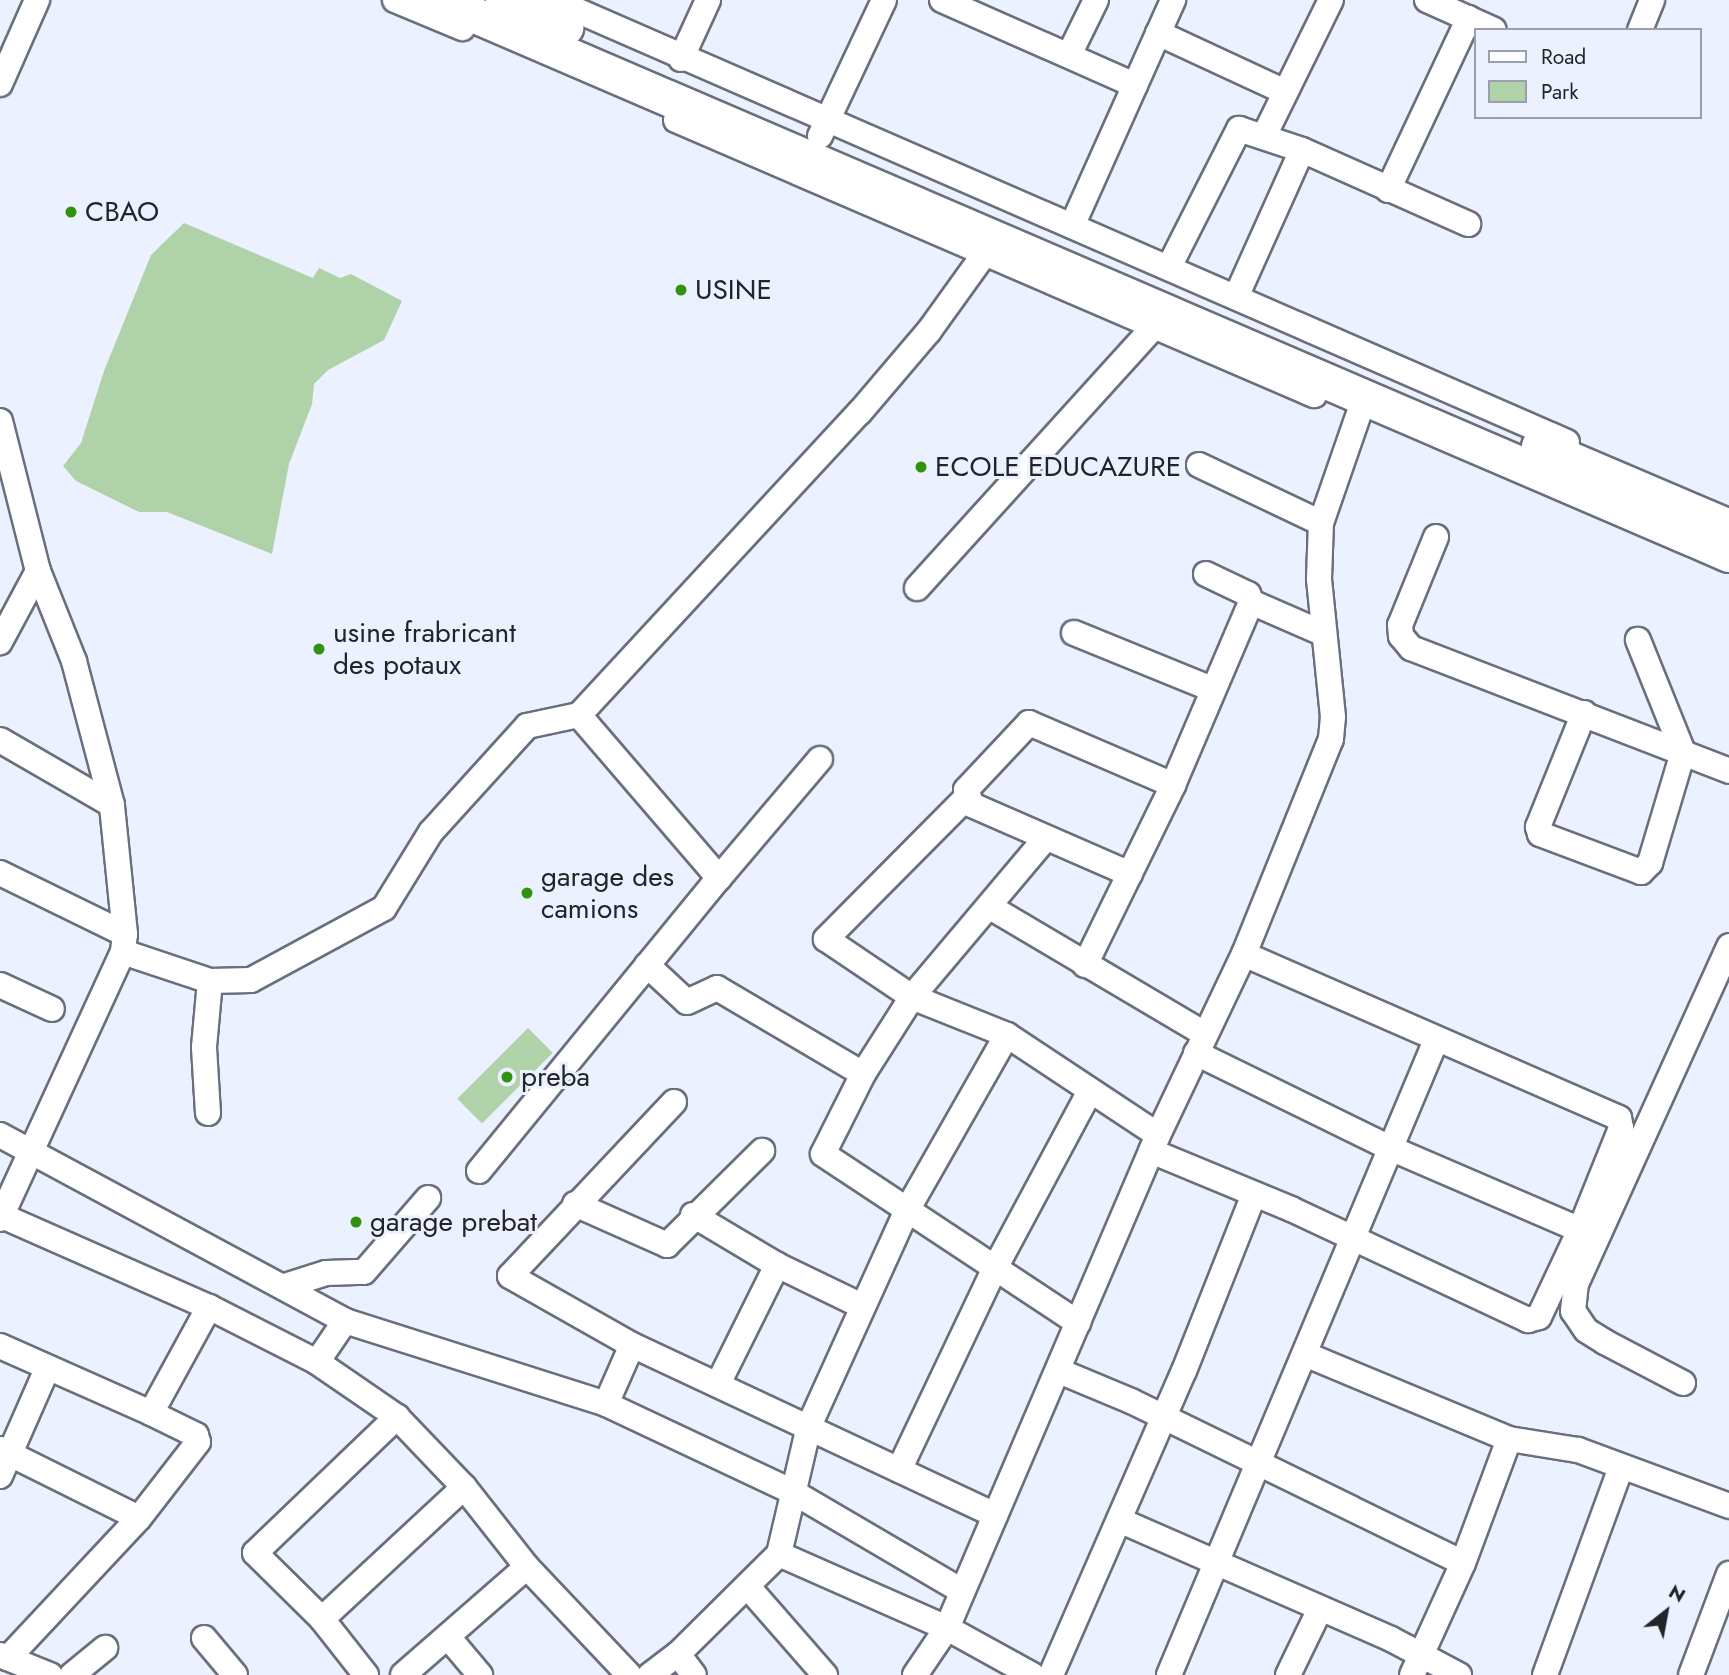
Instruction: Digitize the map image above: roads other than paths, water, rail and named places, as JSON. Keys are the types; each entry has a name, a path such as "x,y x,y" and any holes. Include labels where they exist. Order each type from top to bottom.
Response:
{"highway":[{"path":"440,0 526,46 990,247 1729,554"},
{"path":"503,0 823,129 1729,527"}],"street":[{"path":"0,84 37,0"},
{"path":"395,0 526,46"},
{"path":"553,0 823,129 1072,226 1729,509"},
{"path":"681,59 709,0"},
{"path":"823,129 884,0"},
{"path":"942,0 1135,85"},
{"path":"1069,55 1096,0"},
{"path":"1072,226 1173,0"},
{"path":"1265,134 1331,0"},
{"path":"1428,0 1490,28"},
{"path":"1641,28 1652,0"},
{"path":"1388,190 1469,18"},
{"path":"1158,33 1285,92"},
{"path":"1169,267 1236,132 1244,129 1265,134 1303,150 1468,225"},
{"path":"1236,297 1303,150"},
{"path":"0,873 124,943 210,981 251,980 384,908 431,832 527,726 579,715 860,412 929,331 990,247 1154,327 1729,572"},
{"path":"918,588 1154,327"},
{"path":"915,1675 947,1628 1059,1371 1154,1143 1244,954 1331,739 1333,717 1322,633 1321,523 1359,413"},
{"path":"0,421 38,571 74,661 112,805 124,943 1,1216 209,1307 317,1362 397,1418 464,1487 527,1567 629,1675"},
{"path":"1199,465 1321,523"},
{"path":"1436,537 1400,625 1401,636 1411,648 1729,771"},
{"path":"0,642 38,571"},
{"path":"1085,965 1173,785 1251,602 1248,594 1206,574"},
{"path":"1251,602 1322,633"},
{"path":"1074,633 1212,689"},
{"path":"1584,713 1538,827 1543,838 1644,870 1683,752 1638,640"},
{"path":"579,715 719,878"},
{"path":"1173,785 1029,723 966,790 966,798 826,939 912,996 1007,1035 1154,1143 1351,1240 1535,1320 1580,1230 1621,1128 1619,1118 1244,954"},
{"path":"0,740 112,805"},
{"path":"479,1171 719,878 820,760"},
{"path":"966,798 1045,839 1130,874"},
{"path":"1045,839 912,996 863,1074 823,1154 906,1212 1079,1323"},
{"path":"990,907 1085,965 1201,1043 1390,1148 1580,1230"},
{"path":"1683,1383 1586,1330 1573,1311 1576,1284 1729,946"},
{"path":"647,965 687,1002 717,988 863,1074"},
{"path":"208,1113 205,1047 210,981"},
{"path":"0,985 52,1009"},
{"path":"650,1675 678,1654 779,1554 809,1426 906,1212 1007,1035"},
{"path":"1170,1675 1215,1563 1307,1355 1351,1240 1436,1040"},
{"path":"899,1470 994,1270 1089,1093"},
{"path":"674,1102 510,1276 632,1345 995,1515"},
{"path":"0,1135 285,1286 345,1321 606,1404 793,1492 962,1591"},
{"path":"575,1205 667,1245 693,1215 762,1151"},
{"path":"1051,1675 1163,1419 1254,1194"},
{"path":"285,1286 326,1273 364,1272 428,1198"},
{"path":"693,1215 777,1265 862,1306"},
{"path":"718,1384 777,1265"},
{"path":"151,1413 209,1307"},
{"path":"317,1362 345,1321"},
{"path":"606,1404 632,1345"},
{"path":"0,1346 151,1413 196,1436 198,1442 139,1518 4,1657 50,1675"},
{"path":"1307,1355 1509,1439 1554,1444 1729,1506"},
{"path":"47,1369 3,1460 139,1518"},
{"path":"1059,1371 1463,1563"},
{"path":"366,1675 323,1619 257,1559 257,1547 397,1418"},
{"path":"1416,1666 1463,1563 1509,1439"},
{"path":"1545,1675 1621,1467"},
{"path":"323,1619 464,1487"},
{"path":"1119,1520 1320,1609 1416,1666 1459,1675"},
{"path":"779,1554 947,1628 1032,1675"},
{"path":"403,1675 527,1567"},
{"path":"1691,1675 1729,1574"},
{"path":"748,1587 825,1675"},
{"path":"1288,1675 1320,1609"},
{"path":"448,1637 477,1674"},
{"path":"204,1638 235,1675"},
{"path":"72,1675 105,1648"},
{"path":"678,1654 694,1675"}],"place":[{"name":"CBAO","path":"71,212"},
{"name":"USINE","path":"681,290"},
{"name":"ECOLE EDUCAZURE","path":"921,467"},
{"name":"usine frabricant des potaux","path":"319,649"},
{"name":"garage des camions","path":"527,893"},
{"name":"preba","path":"507,1077"},
{"name":"garage prebat","path":"356,1222"}]}
